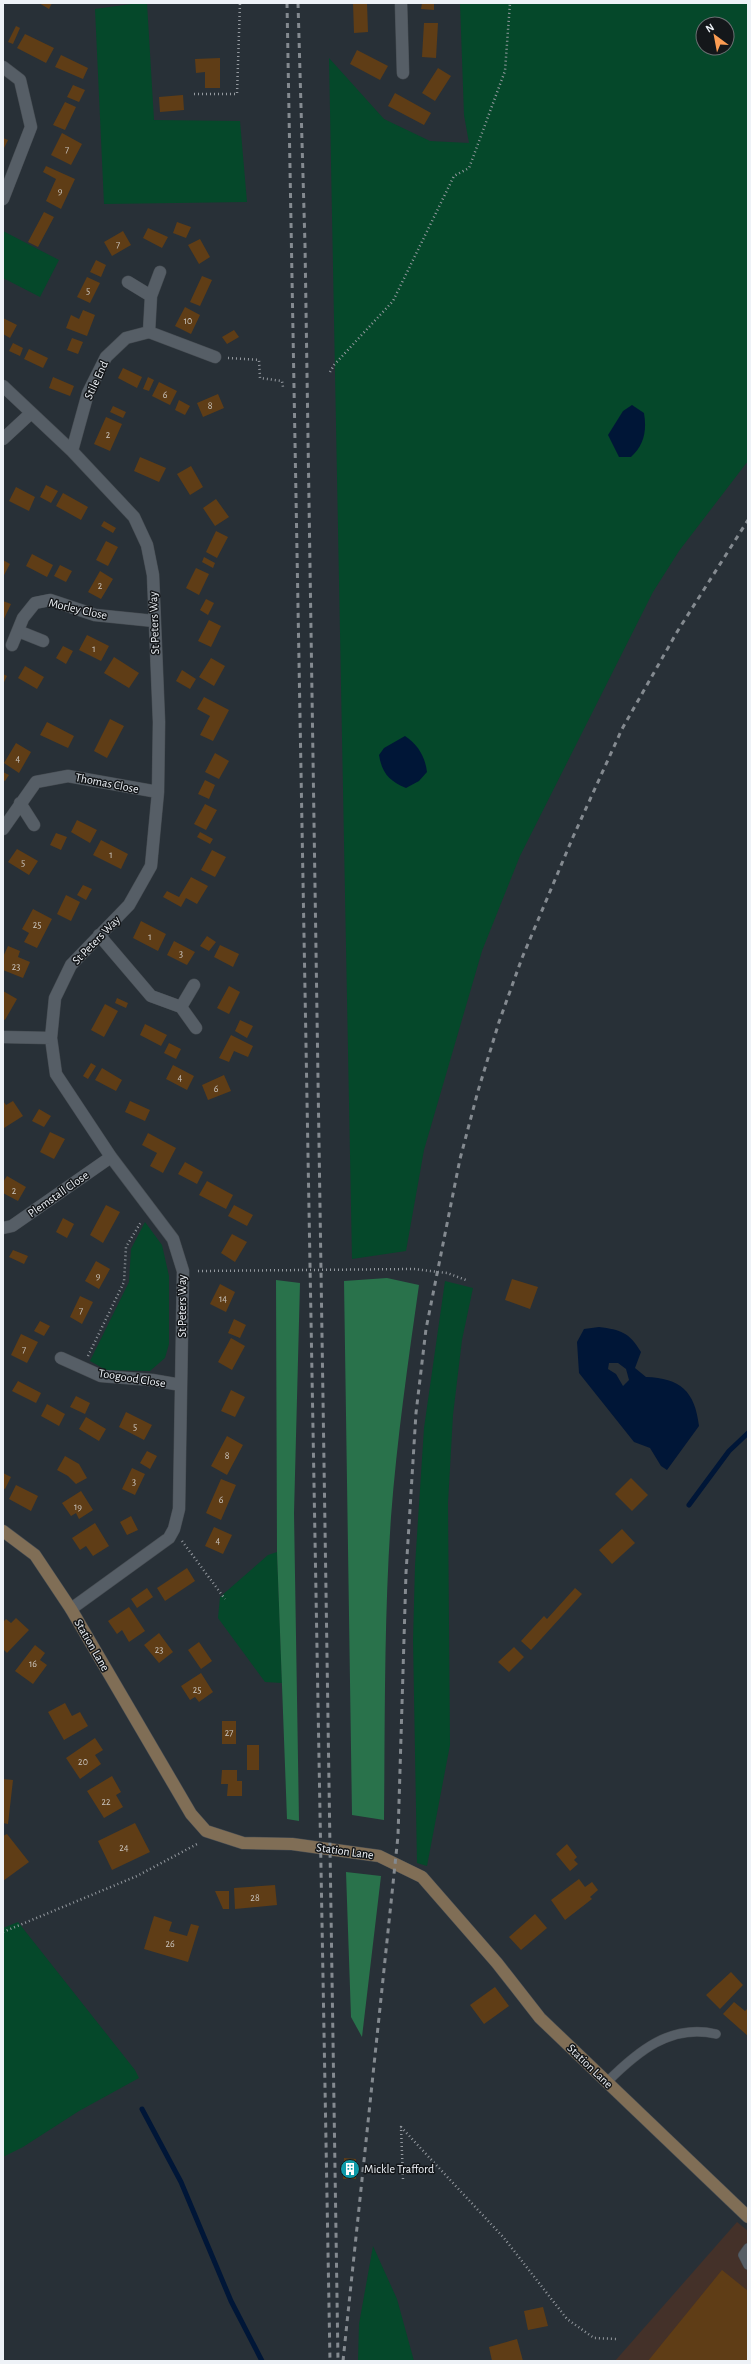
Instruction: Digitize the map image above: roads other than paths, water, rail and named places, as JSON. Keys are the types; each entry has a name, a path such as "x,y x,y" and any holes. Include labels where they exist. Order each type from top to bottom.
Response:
{"street":[{"path":"401,3 403,73"},
{"path":"3,67 20,80 31,127 3,199"},
{"path":"160,272 151,296 149,332 215,357"},
{"path":"128,282 151,296"},
{"name":"Stile End","path":"72,452 88,393 106,357 126,338 149,332"},
{"name":"St Peters Way","path":"3,386 30,414 72,452 134,517 147,545 153,575 159,722 158,792 151,866 129,905 71,965 55,998 51,1038 56,1074 111,1157 173,1239 183,1271 179,1509 174,1529 169,1538 71,1609"},
{"path":"3,439 30,414"},
{"name":"Morley Close","path":"12,644 23,618 35,603 50,600 95,615 154,621"},
{"path":"18,630 43,641"},
{"name":"Thomas Close","path":"3,829 36,782 68,776 158,792"},
{"path":"20,803 34,825"},
{"path":"99,935 151,996 181,1007 196,1028"},
{"path":"181,1007 194,985"},
{"path":"3,1037 51,1038"},
{"name":"Plemstall Close","path":"3,1228 12,1226 111,1157"},
{"name":"Toogood Close","path":"61,1358 101,1376 152,1380 181,1386"},
{"name":"Station Lane","path":"3,1531 34,1555 71,1609 191,1814 206,1831 243,1843 292,1844 379,1856 422,1878 497,1963 540,2018 748,2217"}],"lane":[{"path":"607,2082 636,2054 661,2039 695,2032 716,2034"},
{"path":"748,2248 743,2255 748,2265"}],"water":[{"path":"632,405 644,413 644,437 639,448 631,457 619,457 608,435 623,411"},
{"path":"405,736 414,743 420,751 425,761 427,772 419,781 406,788 387,776 382,767 379,755 384,748"},
{"path":"599,1327 613,1329 624,1333 637,1345 641,1352 635,1368 646,1377 668,1380 677,1384 689,1395 694,1404 699,1426 667,1470 661,1466 650,1448 634,1442 579,1373 577,1342 584,1329","holes":["609,1363 618,1363 626,1369 629,1380 623,1386 616,1374 608,1369"]}],"waterway":[{"path":"689,1505 729,1451 748,1433"},
{"path":"142,2109 181,2182 231,2301 262,2361"}],"railway":[{"path":"287,3 330,2361"},
{"path":"298,3 305,245 338,2361"},
{"path":"343,2361 398,1836 406,1573 416,1413 426,1329 460,1159 478,1091 499,1022 522,958 573,837 622,729 677,632 748,520"}],"place":[{"name":"Mickle Trafford","path":"350,2169"}]}
